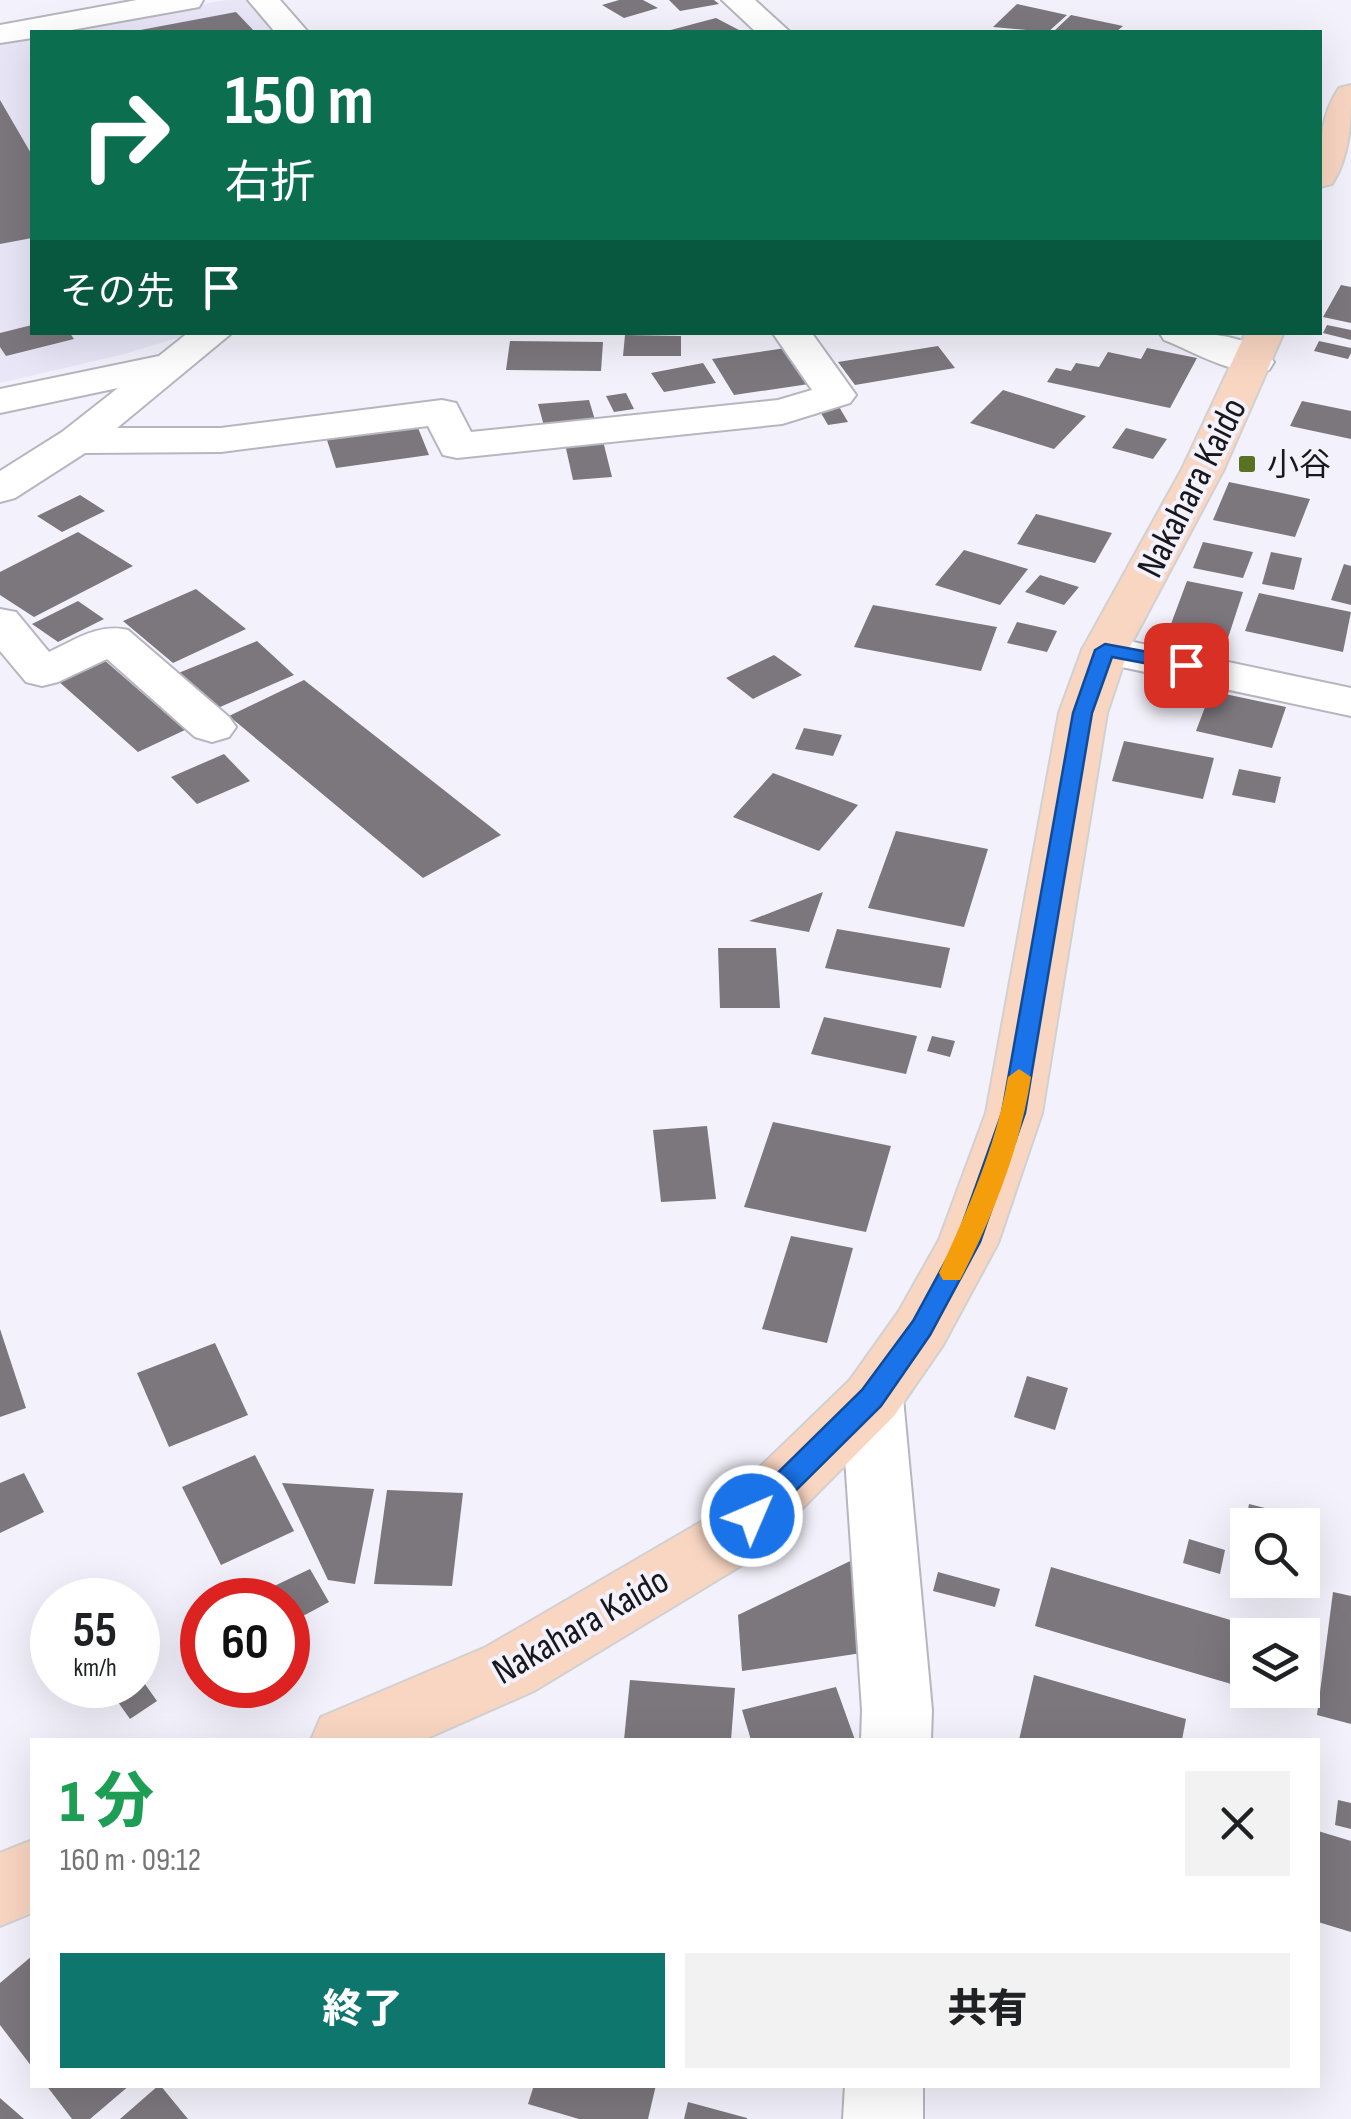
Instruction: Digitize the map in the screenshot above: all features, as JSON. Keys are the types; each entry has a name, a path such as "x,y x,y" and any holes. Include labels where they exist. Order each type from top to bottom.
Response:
{"main road":[{"path":"1322,171 1351,95"},
{"name":"Nakahara Kaido","path":"351,1738 510,1669 729,1539 872,1398 922,1328 959,1260 1014,1113 1083,713 1105,650 1204,469 1260,347"},
{"path":"0,1890 30,1877"}],"street":[{"path":"0,34 188,0"},
{"path":"263,0 290,30"},
{"path":"737,0 772,30"},
{"path":"0,489 76,441 210,335"},
{"path":"76,441 221,440 442,412 457,446 782,412 836,395 793,335"},
{"path":"1194,335 1260,347"},
{"path":"0,401 171,366"},
{"path":"0,622 42,672 112,640 212,726"},
{"path":"1105,650 1351,702"},
{"path":"872,1398 896,1738"},
{"path":"882,2119 884,2088"}],"shaded area":[{"path":"227,0 249,0 275,30 53,30"},
{"path":"30,34 30,335 187,335 125,354 0,383 0,40"}],"building":[{"path":"643,0 658,8 624,18 602,5"},
{"path":"669,0 714,0 719,4 680,11"},
{"path":"1017,4 1067,15 1050,30 993,27"},
{"path":"236,12 253,30 140,30"},
{"path":"1071,15 1123,26 1118,30 1055,30"},
{"path":"716,18 739,30 671,30"},
{"path":"0,100 30,152 30,238 0,244"},
{"path":"1341,285 1351,287 1351,323 1323,317"},
{"path":"1327,325 1351,330 1351,340 1323,333"},
{"path":"30,326 30,335 71,335 74,339 6,356 0,347 0,333"},
{"path":"625,335 681,336 681,356 623,356"},
{"path":"510,341 603,342 601,371 506,370"},
{"path":"1319,341 1351,348 1351,353 1348,359 1314,351"},
{"path":"938,346 955,368 855,385 838,362"},
{"path":"786,348 809,384 734,395 712,359"},
{"path":"1147,348 1197,358 1170,408 1047,382 1056,368 1071,371 1076,363 1099,367 1108,352 1141,359"},
{"path":"703,363 716,383 664,392 651,373"},
{"path":"1003,390 1086,416 1054,449 970,423"},
{"path":"626,393 634,409 614,412 606,396"},
{"path":"589,400 595,420 544,426 538,404"},
{"path":"1302,401 1351,411 1351,439 1290,426"},
{"path":"838,405 848,422 828,425 818,408"},
{"path":"416,423 429,455 336,468 326,437"},
{"path":"1126,428 1167,439 1153,459 1112,448"},
{"path":"603,441 612,477 573,480 565,444"},
{"path":"1229,482 1310,499 1295,537 1213,520"},
{"path":"80,495 105,511 62,532 37,516"},
{"path":"1036,514 1112,533 1095,563 1017,544"},
{"path":"78,532 133,566 34,617 0,595 0,572"},
{"path":"1203,542 1253,552 1243,578 1193,568"},
{"path":"964,550 1028,569 1000,605 935,585"},
{"path":"1271,552 1302,558 1294,590 1262,584"},
{"path":"1344,564 1351,566 1351,605 1331,600"},
{"path":"1040,575 1079,587 1064,605 1025,592"},
{"path":"1187,581 1243,592 1226,644 1168,632"},
{"path":"196,589 246,629 173,663 123,621"},
{"path":"1259,593 1351,612 1343,652 1245,631"},
{"path":"78,601 104,619 58,642 32,624"},
{"path":"873,605 997,627 981,671 854,647"},
{"path":"1017,622 1057,631 1047,652 1007,643"},
{"path":"257,641 294,675 213,710 176,674"},
{"path":"774,655 802,675 753,699 726,678"},
{"path":"103,659 185,730 138,752 57,680"},
{"path":"304,680 501,835 423,878 229,716"},
{"path":"1211,691 1286,707 1272,748 1196,731"},
{"path":"804,728 842,735 833,756 795,749"},
{"path":"1124,741 1214,758 1203,799 1112,781"},
{"path":"224,754 250,781 197,804 171,777"},
{"path":"1239,769 1281,777 1275,803 1232,795"},
{"path":"773,773 858,805 819,851 733,817"},
{"path":"896,831 988,849 964,927 868,908"},
{"path":"823,892 809,932 749,921"},
{"path":"837,929 950,948 941,988 825,968"},
{"path":"718,948 776,948 780,1008 720,1008"},
{"path":"824,1017 917,1036 906,1074 811,1054"},
{"path":"932,1036 955,1041 950,1057 927,1051"},
{"path":"773,1122 891,1146 866,1232 744,1207"},
{"path":"707,1126 716,1199 661,1202 653,1130"},
{"path":"791,1236 853,1248 827,1343 762,1329"},
{"path":"0,1329 26,1408 0,1417"},
{"path":"215,1343 248,1415 169,1447 137,1373"},
{"path":"1027,1376 1068,1388 1055,1430 1014,1417"},
{"path":"255,1455 294,1531 221,1565 182,1487"},
{"path":"24,1473 44,1512 0,1533 0,1483"},
{"path":"282,1483 374,1489 355,1584 328,1580"},
{"path":"387,1490 463,1493 452,1586 374,1584"},
{"path":"1189,1539 1225,1550 1220,1574 1183,1563"},
{"path":"871,1551 875,1651 742,1671 738,1615"},
{"path":"1051,1567 1230,1620 1230,1684 1035,1626"},
{"path":"310,1569 329,1602 310,1612 310,1578 291,1578"},
{"path":"938,1572 1000,1589 995,1607 933,1591"},
{"path":"1333,1592 1351,1596 1351,1724 1317,1715"},
{"path":"1034,1675 1186,1719 1182,1738 1019,1738"},
{"path":"630,1680 735,1688 731,1738 624,1738"},
{"path":"836,1687 854,1738 750,1738 742,1710"},
{"path":"122,1708 146,1708 130,1719"},
{"path":"1338,1800 1351,1803 1351,1829 1335,1825"},
{"path":"1320,1832 1351,1841 1351,1932 1320,1923"},
{"path":"30,1958 30,2064 0,2025 0,1983"},
{"path":"48,2088 126,2088 90,2119 72,2119"},
{"path":"156,2088 162,2088 188,2119 120,2119"},
{"path":"533,2088 655,2088 648,2119 579,2119 528,2104"},
{"path":"0,2098 24,2119 0,2119"},
{"path":"688,2102 747,2118 747,2119 684,2119"}],"slow traffic":[{"path":"951,1273 994,1176 1014,1113 1019,1077"}],"place":[{"name":"小谷","path":"1247,464"}],"route":[{"path":"752,1516 872,1398 922,1328 968,1242 1014,1113 1083,713 1105,650 1186,665"}]}
